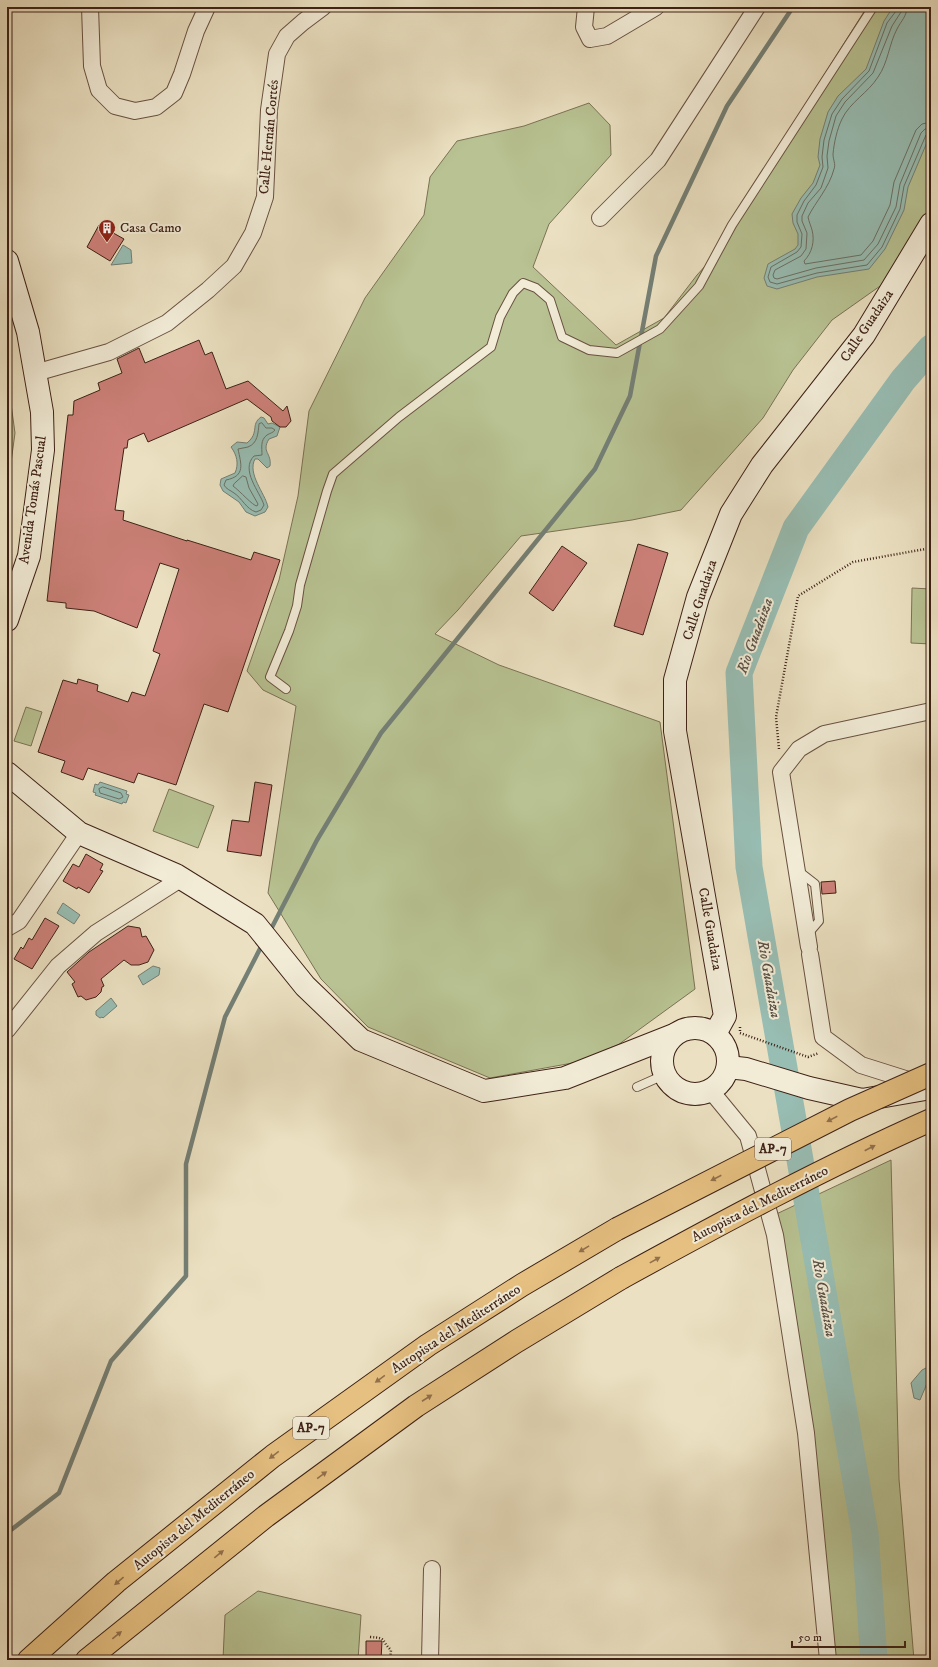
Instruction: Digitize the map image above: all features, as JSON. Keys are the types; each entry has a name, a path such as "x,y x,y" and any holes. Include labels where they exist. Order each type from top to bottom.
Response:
{"highway":[{"name":"Autopista del Mediterráneo","path":"29,1660 116,1582 280,1451 428,1345 522,1285 617,1229 850,1110 931,1074"},
{"name":"Autopista del Mediterráneo","path":"87,1660 266,1516 416,1406 517,1341 621,1278 744,1211 883,1142 931,1120"}],"street":[{"path":"90,7 92,66 99,90 114,106 135,111 156,107 174,93 196,31 207,7"},
{"name":"Calle Hernán Cortés","path":"35,373 109,352 167,323 208,290 234,266 253,234 265,197 269,110 277,54 287,36 323,7"},
{"path":"586,7 584,27 590,39 607,36 656,7"},
{"path":"600,218 658,160 757,7"},
{"name":"Calle Guadaiza","path":"716,1034 725,1016 675,731 675,680 698,597 731,514 762,466 864,336 931,224"},
{"name":"Avenida Tomás Pascual","path":"7,261 28,332 42,412 43,450 29,556 7,620"},
{"path":"931,711 824,734 799,749 781,772 795,868 823,1037 860,1065 931,1088"},
{"path":"7,773 79,833 182,878 256,924 305,986 361,1040 484,1091 565,1078 684,1029 694,1027 706,1029 716,1034 722,1040 727,1049 729,1058 737,1068 809,1088 862,1100 931,1088"},
{"path":"7,928 19,921 79,833"},
{"path":"7,1030 58,966 96,933 182,878"},
{"path":"674,1034 666,1043 662,1053 661,1064 664,1074 670,1084 684,1092 701,1094 711,1091 719,1085 725,1077 737,1068"},
{"path":"711,1091 748,1136 775,1235 806,1433 828,1660"},
{"path":"430,1660 432,1569"}],"lane":[{"path":"286,689 270,677 289,631 297,606 300,584 333,474 399,417 491,347 500,317 513,293 523,283 536,288 550,300 562,337 589,350 617,353 660,329 699,286 732,225 873,7"},
{"path":"636,1087 664,1074"}],"path":[{"path":"781,772 776,717 798,596 853,562 931,548"},
{"path":"740,1033 808,1057"},
{"path":"370,1637 381,1637 385,1640 392,1653 390,1660"}],"green space":[{"path":"867,7 931,7 931,208 883,284 832,320 793,370 763,418 681,510 632,520 521,536 458,610 435,634 499,665 660,722 695,989 600,1058 490,1078 368,1027 321,979 268,893 296,706 263,690 247,671 279,580 298,496 309,411 365,298 424,215 430,177 457,141 524,126 589,103 610,125 611,155 549,224 533,267 616,345 664,318 697,275 727,242 786,135"},
{"path":"7,375 15,433 7,492"},
{"path":"912,588 931,589 931,644 911,643"},
{"path":"26,707 42,712 31,746 14,741"},
{"path":"169,789 214,806 198,848 153,831"},
{"path":"891,1160 899,1479 914,1660 828,1660 770,1217"},
{"path":"258,1591 361,1615 358,1660 223,1660 225,1615"}],"water":[{"path":"893,7 931,7 931,133 908,187 904,210 885,249 869,269 817,277 777,289 767,286 764,278 768,264 795,249 798,245 798,234 793,223 792,214 801,198 813,183 820,165 818,157 820,139 828,112 838,96 866,69 884,21"},
{"path":"123,245 131,250 132,263 111,265"},
{"path":"261,417 264,418 268,424 272,423 280,427 277,436 269,439 267,443 266,450 270,458 270,466 267,468 258,459 255,459 253,465 253,471 257,483 268,507 265,512 255,516 246,512 239,502 223,491 220,485 221,479 235,473 236,470 237,460 231,447 237,442 247,443 251,439 256,423"},
{"path":"100,782 127,791 126,794 129,795 126,803 123,802 122,804 95,795 96,793 93,792 95,784 98,785"},
{"path":"63,903 80,915 74,924 57,913"},
{"path":"153,966 160,968 159,975 143,985 138,976"},
{"path":"111,998 117,1006 103,1018 100,1018 96,1015 96,1011"},
{"path":"926,1368 930,1370 931,1374 920,1400 914,1398 911,1383 922,1370"}],"building":[{"name":"Casa Camo","path":"99,225 124,239 110,261 87,247"},
{"path":"199,340 205,355 212,352 226,389 248,381 283,411 287,406 291,421 286,427 280,427 272,421 271,417 247,399 148,442 144,433 128,440 127,448 124,448 115,510 124,511 123,520 187,541 251,560 254,552 280,560 228,712 204,704 176,785 138,773 134,783 88,768 83,780 61,772 65,761 38,752 63,680 77,684 78,679 98,685 97,691 128,702 132,692 145,696 160,654 153,651 179,569 160,563 137,628 94,611 66,608 66,603 47,601 68,415 73,415 74,401 100,390 98,383 122,373 117,359 139,348 145,363"},
{"path":"638,544 668,553 643,635 614,626"},
{"path":"562,546 587,563 553,611 529,593"},
{"path":"255,782 272,785 261,856 227,851 232,820 249,822"},
{"path":"86,854 103,864 100,870 103,871 89,893 78,887 77,889 63,881 73,864 79,867"},
{"path":"835,881 836,893 822,894 821,882"},
{"path":"45,918 59,926 32,969 14,959 21,947 23,949 29,938 32,940"},
{"path":"128,926 140,928 142,937 146,936 154,950 148,962 139,965 131,965 124,960 101,979 104,986 96,997 86,1000 81,996 78,997 72,984 75,982 67,972 89,952"},
{"path":"366,1641 382,1641 381,1660 366,1660"}],"waterway":[{"path":"270,931 317,840 381,733 595,469 630,396 656,256 727,106 793,7"},
{"name":"Rio Guadaiza","path":"874,1660 865,1533 749,867 739,673 796,528 903,380 931,348"},
{"path":"7,1533 59,1493 111,1361 186,1276 186,1164 225,1017 263,943"}],"place":[{"name":"Casa Camo","path":"107,243"}]}
